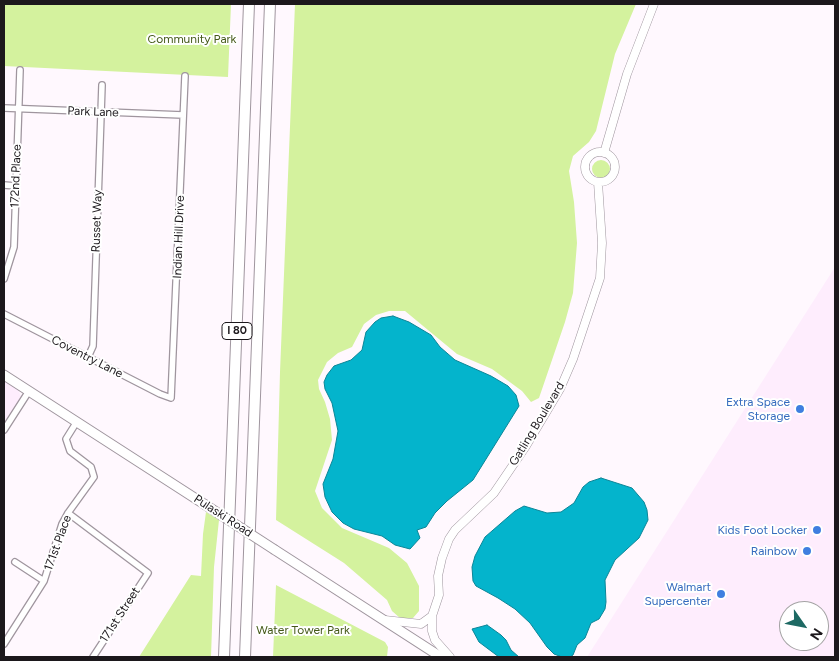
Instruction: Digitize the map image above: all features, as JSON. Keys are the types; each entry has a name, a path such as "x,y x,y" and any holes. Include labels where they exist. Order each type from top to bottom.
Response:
{"highway":[{"name":"I 80","path":"224,657 249,4"},
{"name":"I 80","path":"245,657 270,4"}],"main road":[{"name":"Pulaski Road","path":"4,375 441,657"}],"street":[{"path":"604,152 627,74 654,4"},
{"name":"172nd Place","path":"4,280 14,247 20,70"},
{"name":"Indian Hill Drive","path":"172,398 185,76"},
{"name":"Russet Way","path":"88,357 92,346 102,85"},
{"name":"Park Lane","path":"4,108 183,115"},
{"path":"604,152 614,160 614,174 607,180 598,182 589,177 586,162 593,154 604,152"},
{"name":"Gatling Boulevard","path":"450,657 433,636 432,616 438,595 439,568 449,539 463,522 487,502 494,493 549,409 560,390 573,360 600,278 602,243 598,182"},
{"path":"4,185 16,186"},
{"name":"Coventry Lane","path":"4,314 172,398"},
{"path":"4,430 29,391"},
{"name":"171st Place","path":"4,644 44,581 60,530 68,513 94,477 91,467 70,451 66,439 76,423"},
{"name":"171st Street","path":"68,513 148,573 93,657"},
{"path":"15,562 44,581"},
{"path":"384,620 421,624 432,616"}],"shaded area":[{"path":"835,267 835,657 587,657"},
{"path":"4,380 18,389 21,397 4,424"}],"green space":[{"name":"Community Park","path":"4,4 231,4 228,77 4,66"},
{"path":"295,4 636,4 615,54 596,131 589,142 573,156 569,171 574,202 577,243 573,293 539,398 531,402 522,391 492,369 457,354 405,311 389,311 376,315 364,324 352,347 338,353 327,362 318,380 319,389 330,419 332,440 315,491 322,508 342,528 389,548 407,563 419,586 419,611 413,618 400,618 392,611 387,600 344,563 276,520"},
{"path":"601,160 607,163 610,169 607,175 601,178 595,175 592,169 595,163"},
{"path":"206,512 219,520 214,567 211,657 139,657 191,575 201,576"},
{"name":"Water Tower Park","path":"276,585 385,642 388,647 387,657 273,657"}],"water":[{"path":"393,316 409,322 431,335 440,347 455,360 508,386 516,395 519,406 473,480 435,513 426,527 417,530 420,538 410,549 395,545 382,536 354,529 343,523 332,512 325,497 323,484 333,459 338,431 332,403 325,389 324,382 334,366 351,360 362,350 366,332 375,322 381,318"},
{"path":"601,478 632,488 644,502 648,520 639,538 615,560 605,580 605,609 599,619 591,623 585,638 577,645 573,655 562,657 554,654 547,647 530,623 515,609 476,586 473,581 472,567 475,556 485,537 515,511 524,506 547,513 561,512 574,503 583,487 589,482"},
{"path":"487,625 506,640 511,650 519,657 499,657 479,642 472,629"}],"place":[{"name":"Extra Space Storage","path":"800,409"},
{"name":"Kids Foot Locker","path":"817,530"},
{"name":"Rainbow","path":"807,551"},
{"name":"Walmart Supercenter","path":"721,594"}]}
